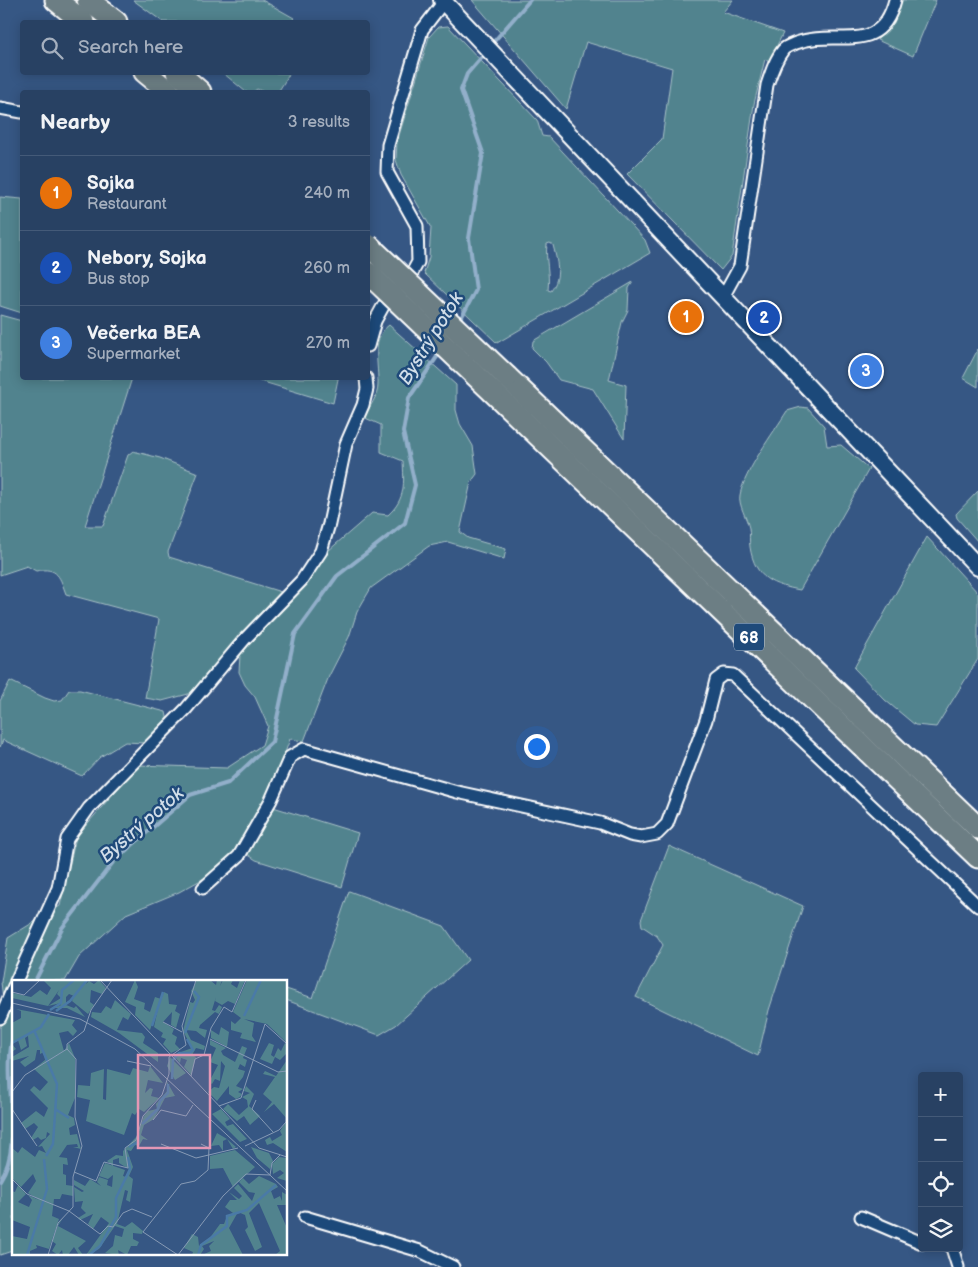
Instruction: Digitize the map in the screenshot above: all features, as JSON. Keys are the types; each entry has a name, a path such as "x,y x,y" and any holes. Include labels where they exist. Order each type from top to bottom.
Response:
{"highway":[{"path":"56,0 81,20"},
{"path":"88,0 113,20"},
{"path":"149,75 167,90"},
{"path":"180,75 198,90"},
{"name":"68","path":"370,247 500,385 978,857"},
{"name":"68","path":"370,275 500,385 978,828"}],"main road":[{"path":"443,0 467,28 978,567"}],"street":[{"path":"370,337 386,301 412,273 418,262 417,226 393,187 387,172 388,145 422,30 443,0"},
{"path":"723,297 740,266 767,85 775,62 784,48 798,42 812,39 860,39 875,33 886,20 895,0"},
{"path":"0,108 20,112"},
{"path":"16,980 58,888 67,839 89,808 186,709 244,640 302,580 321,551 329,524 346,444 363,405 367,389 366,380"},
{"path":"203,888 239,856 271,800 290,757 304,749 457,792 600,823 630,835 642,837 657,834 667,824 677,802 706,720 716,680 724,674 733,676 978,906"},
{"path":"0,1018 12,991"},
{"path":"305,1217 420,1251 453,1267"},
{"path":"861,1217 918,1241"},
{"path":"953,1252 958,1267"}],"green space":[{"path":"133,0 262,0 294,18 292,20 160,20"},
{"path":"472,0 733,0 723,12 783,33 769,62 765,59 754,104 732,256 721,270 627,174 662,139 672,68 586,42 566,109"},
{"path":"902,0 936,0 913,56 877,40 894,23"},
{"path":"448,26 537,120 542,136 549,137 645,240 650,253 497,343 424,273 429,257 431,228 401,175 396,160 397,142 429,37 438,27","holes":["547,244 553,245 558,274 551,291 548,290"]},
{"path":"225,75 289,75 279,90 244,90"},
{"path":"0,197 20,199 20,312 0,306"},
{"path":"633,282 629,288 628,310 622,322 609,380 626,385 624,439 593,389 559,380 546,362 532,348 533,341"},
{"path":"0,315 20,320 20,380 131,380 85,526 103,526 128,455 133,451 160,458 198,473 168,552 169,557 281,592 192,693 162,701 145,698 159,619 66,594 60,578 49,570 36,571 27,566 0,575"},
{"path":"389,325 456,385 456,410 460,424 473,446 477,474 471,482 460,532 468,538 506,549 504,559 448,542 429,546 371,588 357,612 349,637 329,676 304,741 290,739 271,791 235,850 219,870 179,892 126,914 79,957 66,980 12,980 12,1251 0,1255 0,1028 5,1016 1,982 8,938 60,906 76,837 138,765 227,768 262,745 268,726 255,697 245,685 239,672 240,655 307,580 328,551 372,513 388,515 401,497 403,490 403,461 381,452 381,425 363,417 377,393 377,345 383,331"},
{"path":"978,349 978,387 963,378"},
{"path":"257,380 338,380 333,403"},
{"path":"801,407 808,408 824,426 827,446 841,445 869,469 800,590 774,583 767,579 756,567 752,558 749,528 741,507 740,495 753,464 787,411"},
{"path":"978,491 978,542 957,518 956,514"},
{"path":"927,537 978,593 978,659 936,727 915,725 885,700 854,668"},
{"path":"10,681 54,701 62,700 69,690 80,690 166,712 168,722 145,743 125,742 100,757 82,776 3,740 0,747 0,701"},
{"path":"273,807 358,833 342,887 256,860 247,854"},
{"path":"669,846 803,906 769,1010 758,1056 636,997 663,945 657,936 642,926 641,920"},
{"path":"349,891 444,926 468,960 396,1025 379,1035 288,1001 288,990 313,998"}],"waterway":[{"name":"Bystrý potok","path":"490,46 530,0"},
{"name":"Bystrý potok","path":"459,322 476,290 469,238 483,153 461,90 467,74 486,52"},
{"name":"Bystrý potok","path":"36,980 62,928 114,861 190,795 228,783 272,742 295,634 337,576 405,523 415,485 403,432 409,398 441,351"},
{"name":"Bystrý potok","path":"12,1042 10,1069 12,1128"},
{"name":"Bystrý potok","path":"0,1180 7,1165 11,1147 12,1128"}],"place":[{"name":"Sojka","path":"686,317"},
{"name":"Nebory, Sojka","path":"764,318"},
{"name":"Večerka BEA","path":"866,371"}]}
